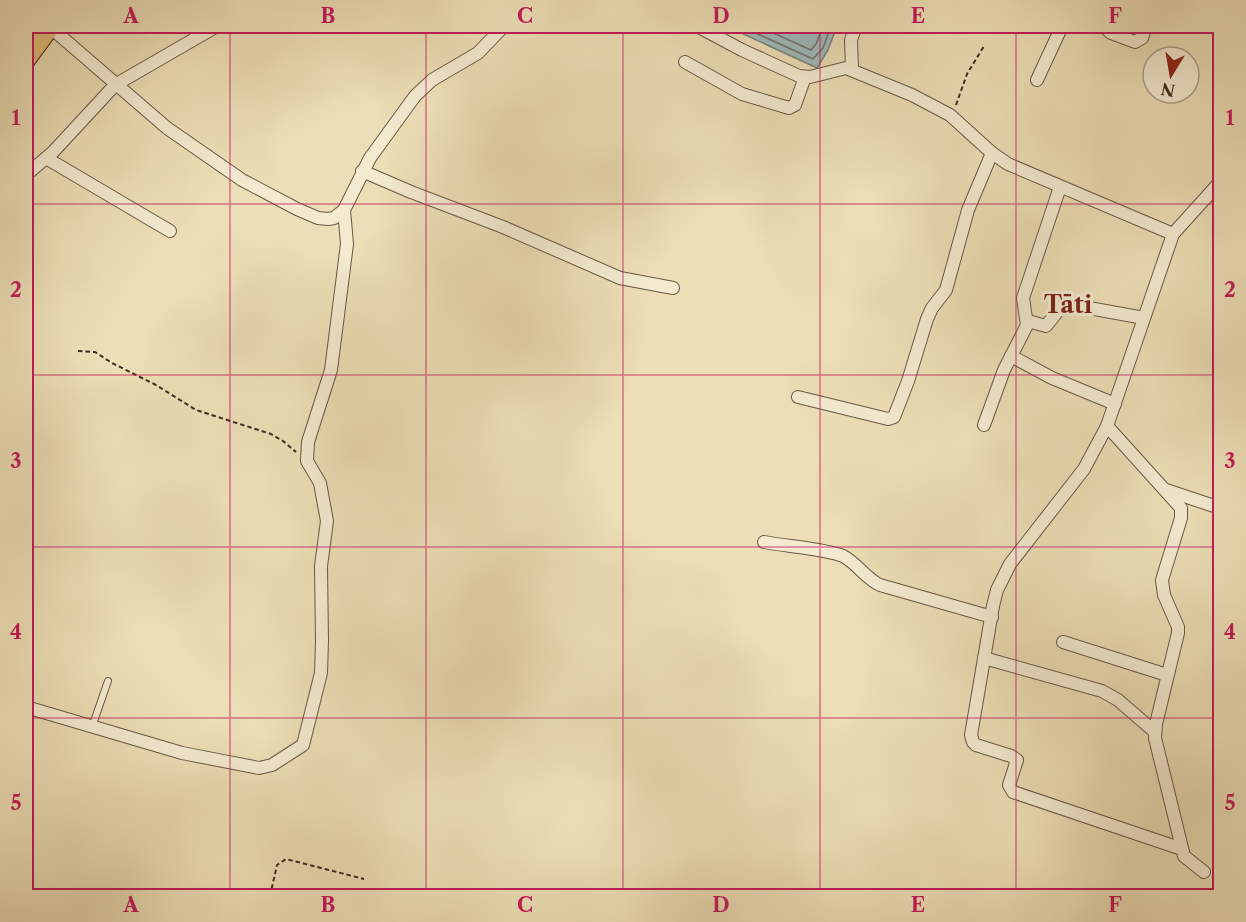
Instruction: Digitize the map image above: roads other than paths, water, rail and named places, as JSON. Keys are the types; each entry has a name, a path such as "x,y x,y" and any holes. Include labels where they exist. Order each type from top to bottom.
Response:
{"main road":[{"path":"26,60 51,26"}],"street":[{"path":"51,26 167,128 242,180 318,218 334,218 344,210 362,171 405,107 423,87 478,53 504,26"},
{"path":"26,176 116,85 217,26"},
{"path":"697,26 790,73 805,77 840,68 852,69 912,95 950,115 992,153 1008,164 1173,234"},
{"path":"852,69 851,40 856,26"},
{"path":"1037,80 1062,26"},
{"path":"1103,26 1110,33 1135,42 1142,38 1146,26"},
{"path":"685,62 742,94 789,108 795,105 805,77"},
{"path":"798,397 888,419 894,417 927,319 932,308 946,290 968,210 992,153"},
{"path":"46,158 170,231"},
{"path":"362,171 503,227 620,278 673,288"},
{"path":"1182,849 1011,790 1010,785 1017,760 976,745 971,739 997,590 1010,564 1084,469 1107,426 1173,234 1221,182"},
{"path":"984,425 999,384 1028,321 1023,308 1023,298 1060,187"},
{"path":"26,707 182,753 259,768 272,765 303,745 321,673 321,566 327,521 320,483 307,462 309,437 330,376 336,336 347,244 344,210"},
{"path":"1028,321 1046,326 1062,306 1067,304 1144,318"},
{"path":"1011,356 1052,378 1115,404"},
{"path":"1107,426 1177,502 1181,512 1162,580 1164,595 1178,627 1178,633 1155,732 1182,849 1187,860 1204,872"},
{"path":"1165,489 1221,508"},
{"path":"764,542 838,555 851,561 868,578 880,585 992,617"},
{"path":"1064,642 1167,675"},
{"path":"984,658 1102,692 1118,700 1155,732"}],"lane":[{"path":"92,727 108,681"}],"water":[{"path":"726,26 837,26 828,50 817,68"}],"district":[{"name":"Tāti","path":"1068,305"}]}
